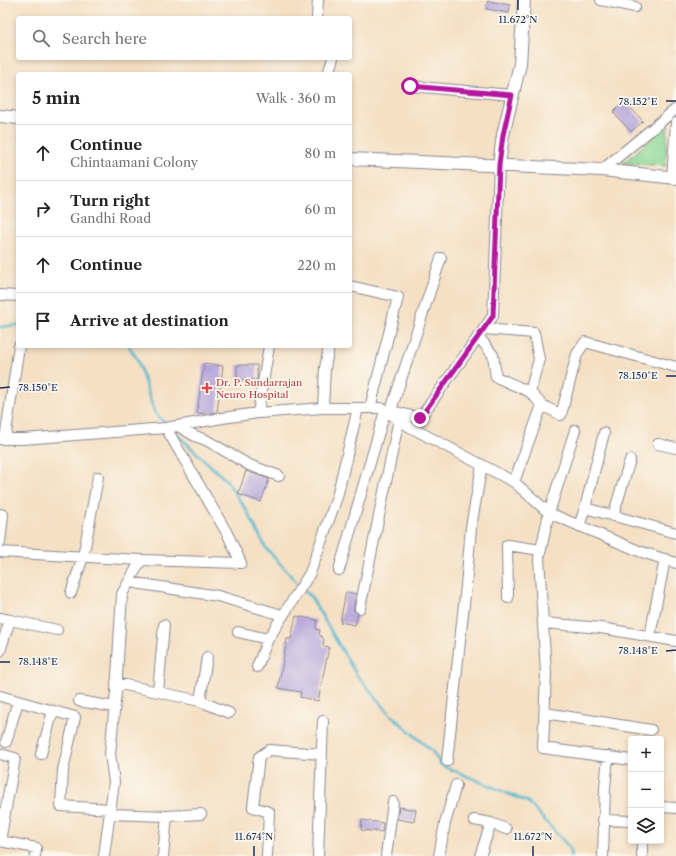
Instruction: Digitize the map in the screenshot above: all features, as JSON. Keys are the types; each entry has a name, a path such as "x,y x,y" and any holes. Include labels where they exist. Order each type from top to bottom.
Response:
{"street":[{"path":"317,16 318,0"},
{"path":"19,348 2,439 23,439 171,427 258,413 323,408 370,408 420,418 493,316 499,165 503,135 520,64 524,0"},
{"path":"602,0 635,7"},
{"path":"329,72 333,60"},
{"path":"410,86 512,95"},
{"path":"602,170 676,109"},
{"path":"0,116 16,118"},
{"path":"352,159 602,170 674,178 676,123"},
{"path":"339,570 385,410 441,258"},
{"path":"352,286 398,297 370,408"},
{"path":"0,295 16,296"},
{"path":"481,333 534,332 539,359 530,392"},
{"path":"481,333 492,355 496,377 530,392 542,405 561,415 577,354 585,342 676,368"},
{"path":"258,413 269,348"},
{"path":"323,408 325,368 329,348"},
{"path":"514,482 542,405"},
{"path":"257,667 268,639 310,573 338,497 358,408"},
{"path":"385,410 398,419 514,482 549,513 639,551 676,563"},
{"path":"360,608 398,419"},
{"path":"171,427 206,440 249,464 279,476"},
{"path":"0,552 141,560 241,562 171,427"},
{"path":"575,430 549,513 539,558 546,673 543,748 628,759"},
{"path":"579,526 604,433"},
{"path":"658,444 676,448"},
{"path":"613,516 630,460"},
{"path":"447,761 471,527 482,465"},
{"path":"71,593 83,557 98,477"},
{"path":"585,508 676,533"},
{"path":"0,514 3,515 0,542"},
{"path":"508,598 507,545 541,550"},
{"path":"650,636 665,559"},
{"path":"104,856 114,782 110,754 122,594 141,560"},
{"path":"129,582 218,596 282,615"},
{"path":"0,651 5,619 57,630"},
{"path":"543,623 600,628 676,641"},
{"path":"158,692 164,625"},
{"path":"238,632 268,639"},
{"path":"200,701 207,657"},
{"path":"116,683 200,701 229,713"},
{"path":"0,696 75,717 63,770 61,806 167,816 200,814"},
{"path":"6,742 18,701"},
{"path":"79,701 114,707"},
{"path":"41,754 53,711"},
{"path":"545,713 651,730"},
{"path":"318,856 323,721"},
{"path":"266,856 269,812 253,807 259,757 269,750 322,754"},
{"path":"0,754 15,758 0,841 36,848 35,856"},
{"path":"603,856 603,820 608,756"},
{"path":"439,856 445,823 456,786"},
{"path":"386,856 393,802"},
{"path":"664,807 676,808"},
{"path":"163,856 167,816"},
{"path":"474,820 491,823 506,830"},
{"path":"603,820 628,821"},
{"path":"480,856 491,823"},
{"path":"642,844 642,856"}],"green space":[{"path":"668,125 665,166 623,163"}],"building":[{"path":"488,1 510,5 509,13 486,9"},
{"path":"624,101 643,121 631,132 613,112"},
{"path":"204,363 223,366 217,412 205,414 197,413"},
{"path":"237,365 257,365 257,380 237,380"},
{"path":"246,471 269,479 261,502 238,494"},
{"path":"346,592 356,594 354,610 358,614 355,625 340,622"},
{"path":"296,616 317,620 316,629 320,630 319,634 324,640 323,646 329,647 318,701 300,697 301,692 278,688 287,639 291,639"},
{"path":"399,807 416,810 414,822 397,819"},
{"path":"362,820 383,823 382,832 361,830"}],"waterway":[{"path":"0,327 16,325"},
{"path":"130,348 137,359 155,413 167,425"},
{"path":"172,430 227,481 247,511 266,548 300,586"},
{"path":"303,589 311,597 356,674 390,714 432,751 441,765 528,802 569,847 571,856"}],"place":[{"name":"Dr. P. Sundarrajan Neuro Hospital","path":"207,388"}],"route":[{"path":"410,86 512,95 503,135 499,165 493,316 420,418"}]}
